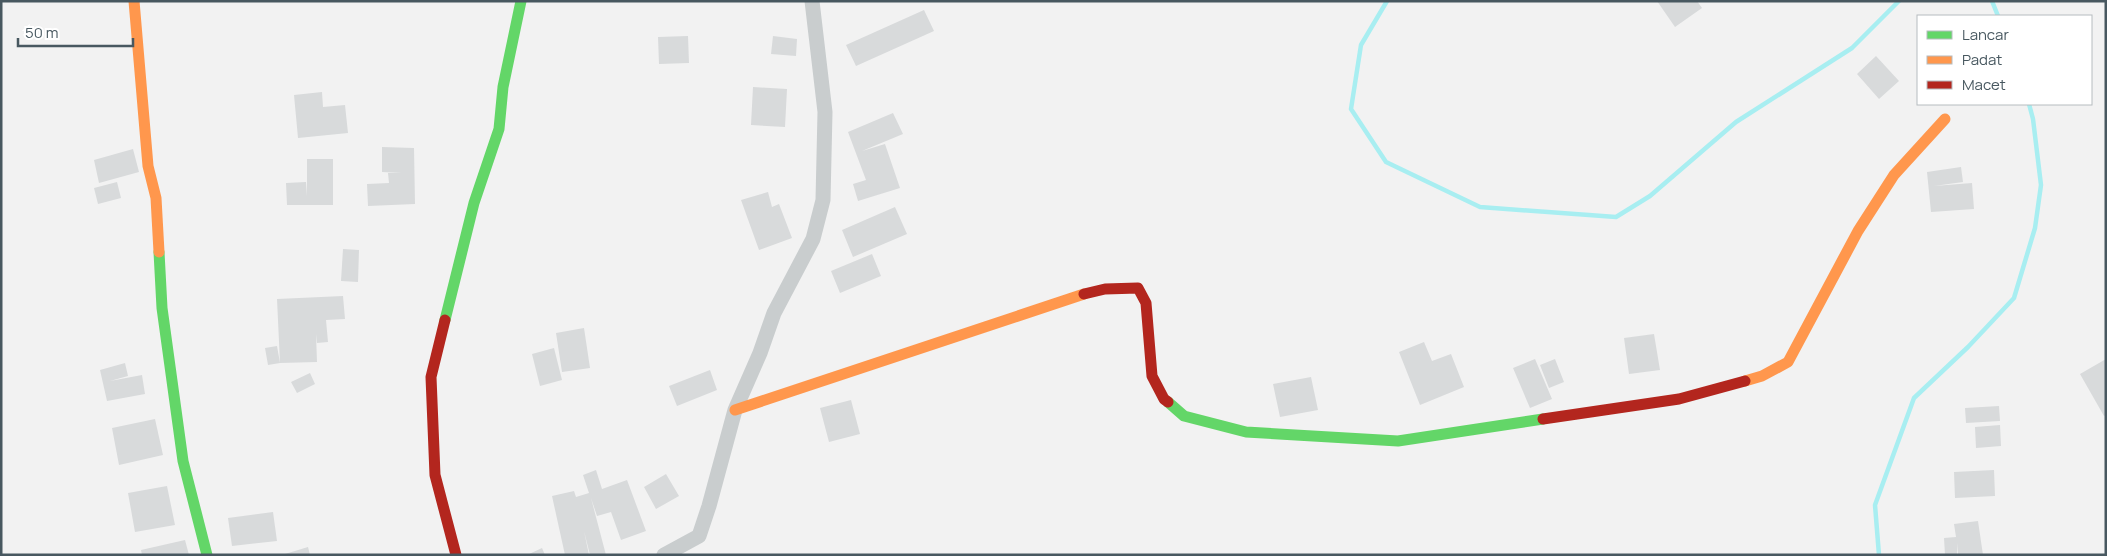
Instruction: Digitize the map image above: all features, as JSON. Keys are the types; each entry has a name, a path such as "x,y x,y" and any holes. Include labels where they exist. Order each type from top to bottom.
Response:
{"street":[{"path":"134,1 148,166 156,198 162,308 183,461 207,555"},
{"path":"456,555 435,475 431,378 474,204 499,129 503,86 521,1"},
{"path":"664,555 699,536 735,410 760,353 774,313 813,239 823,200 825,112 812,1"},
{"path":"735,410 895,354 1079,296 1122,287 1138,288 1146,303 1152,376 1164,399 1184,416 1246,432 1398,441 1679,399 1762,376 1788,362 1858,231 1894,175 1945,119"}],"building":[{"path":"1657,1 1697,1 1702,8 1675,27"},
{"path":"924,10 934,31 856,66 846,45"},
{"path":"688,36 689,63 659,64 658,37"},
{"path":"773,36 797,39 796,56 771,54"},
{"path":"1876,56 1899,81 1879,99 1857,74"},
{"path":"753,87 787,89 785,127 751,125"},
{"path":"322,92 323,107 345,105 348,133 298,138 294,95"},
{"path":"893,113 903,134 862,151 885,144 900,188 858,201 853,184 866,180 848,132"},
{"path":"382,147 414,148 415,204 368,206 367,184 389,183 388,173 402,173 382,172"},
{"path":"133,149 139,172 99,183 94,160"},
{"path":"307,159 333,159 333,205 287,205 286,183 306,182 307,196"},
{"path":"1961,167 1963,182 1934,186 1972,183 1974,209 1931,212 1927,172"},
{"path":"117,182 121,198 98,204 94,188"},
{"path":"768,192 772,207 779,204 792,238 759,250 741,200"},
{"path":"895,207 907,234 853,257 842,230"},
{"path":"343,249 359,250 358,282 341,281"},
{"path":"872,254 881,276 840,293 831,271"},
{"path":"343,296 345,319 326,320 328,342 317,343 316,334 317,362 280,363 277,299"},
{"path":"584,328 590,368 562,372 556,333"},
{"path":"1654,334 1660,370 1629,374 1624,338"},
{"path":"1424,342 1432,361 1451,354 1464,387 1420,405 1399,352"},
{"path":"277,346 280,363 268,365 265,348"},
{"path":"554,348 562,380 540,386 532,354"},
{"path":"1535,359 1552,399 1530,408 1513,368"},
{"path":"1555,359 1564,382 1549,388 1540,365"},
{"path":"2106,359 2106,415 2104,416 2080,374"},
{"path":"125,363 128,376 110,381 142,375 145,394 107,401 100,370"},
{"path":"710,370 717,390 677,406 669,386"},
{"path":"310,373 315,384 297,393 291,382"},
{"path":"1311,377 1318,410 1280,417 1273,384"},
{"path":"851,400 860,434 829,442 820,408"},
{"path":"1999,406 2000,421 1966,423 1965,408"},
{"path":"155,419 163,455 119,465 112,428"},
{"path":"2000,425 2001,446 1976,448 1975,427"},
{"path":"596,470 602,489 627,480 646,531 621,540 611,512 597,516 591,498 606,555 590,555 584,531 589,555 565,555 552,496 574,491 576,497 589,493 583,475"},
{"path":"1994,470 1995,496 1955,498 1954,472"},
{"path":"666,474 679,496 656,509 644,487"},
{"path":"167,486 175,525 135,532 128,493"},
{"path":"273,512 277,541 232,546 228,518"},
{"path":"1978,521 1983,555 1958,555 1957,543 1957,555 1945,555 1944,538 1956,537 1954,524"},
{"path":"185,540 189,555 142,555 141,550"},
{"path":"308,547 310,555 285,555 285,554"},
{"path":"542,548 545,555 527,555"}],"waterway":[{"path":"1387,1 1361,45 1351,109 1386,162 1480,207 1616,217 1650,196 1736,122 1852,48 1899,1"},
{"path":"1992,1 1998,15"},
{"path":"1879,555 1875,505 1914,398 1968,347 2014,298 2035,228 2041,185 2033,119 2029,105"}],"traffic: fast":[{"path":"445,320 474,203 499,129 503,87 521,1"},
{"path":"159,252 162,308 183,461 207,555"},
{"path":"1168,402 1184,416 1246,432 1398,441 1543,419"}],"traffic: slow":[{"path":"134,1 148,166 156,198 159,252"},
{"path":"1745,381 1762,376 1788,362 1858,231 1894,175 1945,119"},
{"path":"735,410 1084,294"}],"traffic: jam":[{"path":"1084,294 1105,289 1138,288 1146,303 1152,376 1164,399 1168,402"},
{"path":"445,320 431,377 435,475 456,555"},
{"path":"1543,419 1679,399 1745,381"}]}
